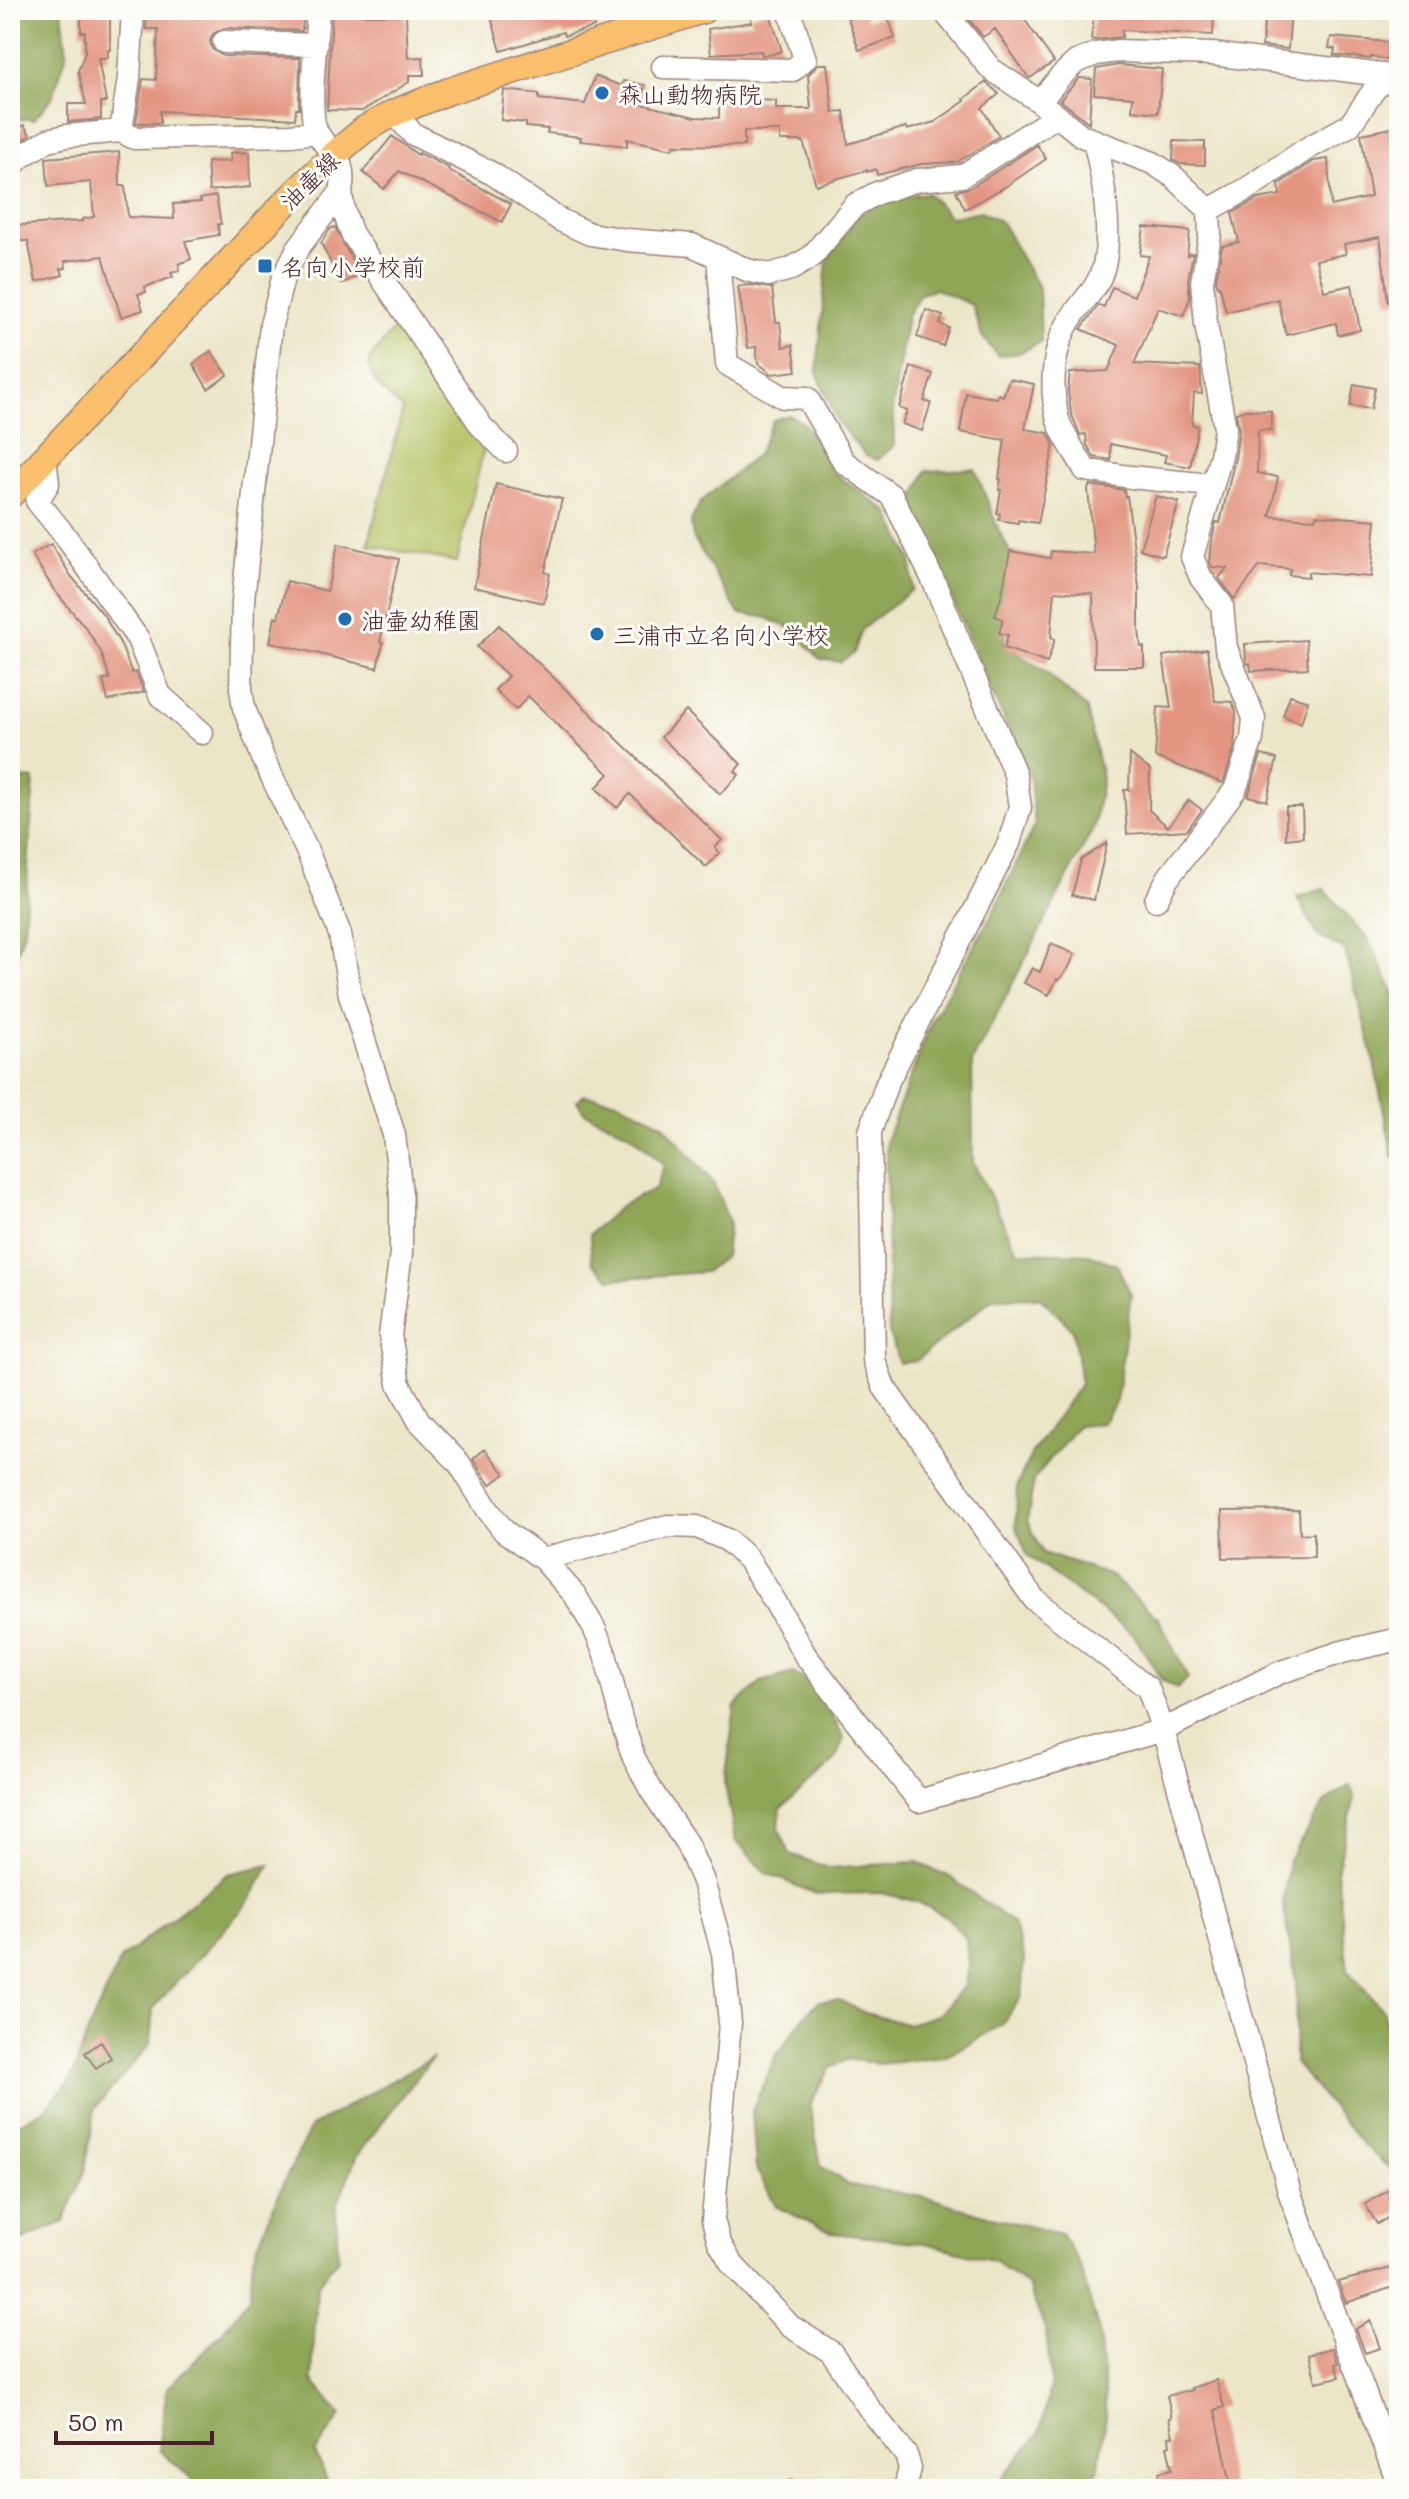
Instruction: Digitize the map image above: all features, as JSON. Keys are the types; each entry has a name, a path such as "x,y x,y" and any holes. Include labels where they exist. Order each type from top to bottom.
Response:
{"main road":[{"name":"油壷線","path":"10,495 287,201 365,129 394,113 449,91 703,10"}],"street":[{"path":"121,131 129,78 133,10"},
{"path":"318,10 312,115 317,132 343,169 341,192 352,234 482,427 506,451"},
{"path":"663,67 793,70 805,59 789,10"},
{"path":"943,10 991,69 1082,136 1153,163 1174,177 1209,210 1210,235 1202,282 1206,324 1225,428 1221,456 1192,557 1201,578 1222,605 1226,648 1254,718 1252,739 1235,790 1168,878 1156,900"},
{"path":"224,42 316,45"},
{"path":"394,113 413,134 493,174 570,225 590,234 692,245 747,270 768,275 791,269 811,257 855,205 877,193 917,180 962,176 1048,109 1059,78 1076,62 1096,54 1118,51 1212,54 1393,77"},
{"path":"1209,210 1350,125 1374,90 1393,77"},
{"path":"10,168 48,140 66,136 121,131 134,138 317,132"},
{"path":"1094,140 1102,175 1106,231 1104,268 1093,292 1071,318 1059,339 1054,380 1057,417 1085,470 1211,485"},
{"path":"341,192 298,248 283,278 271,325 243,601 241,688 244,708 263,758 309,855 340,934 350,995 394,1135 401,1193 401,1253 390,1336 399,1384 419,1421 459,1463 504,1531 543,1559 575,1595 594,1628 605,1654 634,1758 687,1844 703,1881 723,1953 730,2023 713,2220 719,2242 732,2264 790,2326 831,2352 906,2455 910,2468 905,2489"},
{"path":"718,257 727,364 783,397 807,398 844,462 892,496 934,582 1015,774 1020,807 1009,843 887,1083 870,1132 874,1360 884,1387 1034,1599 1148,1688 1163,1730 1290,2194 1399,2485"},
{"path":"45,457 48,484 37,501 138,639 160,695 202,733"},
{"path":"543,1559 668,1526 697,1527 727,1540 748,1559 805,1655 919,1801 1163,1730 1281,1672 1342,1652 1399,1639"}],"green space":[{"path":"10,10 62,10 67,54 52,98 34,119 16,119 10,124 13,25"},
{"path":"928,193 950,217 981,211 1001,222 1039,289 1041,342 1019,353 998,356 982,336 972,305 936,289 920,294 907,316 893,404 894,445 878,460 866,456 838,423 817,372 827,260 858,216 887,197"},
{"path":"397,325 484,448 457,562 368,545 403,409 375,382 369,360"},
{"path":"789,415 805,424 832,471 888,512 911,559 913,589 862,629 854,653 840,662 820,659 792,629 765,617 739,614 693,537 691,521 701,502 758,454 773,420"},
{"path":"975,469 1011,554 1004,645 1044,670 1087,709 1102,779 1094,826 972,1062 973,1162 1018,1252 1089,1254 1117,1265 1131,1295 1116,1402 1103,1423 1078,1425 1034,1479 1027,1521 1043,1553 1111,1576 1159,1619 1188,1678 1177,1689 1161,1679 1134,1635 1027,1555 1016,1526 1017,1485 1032,1453 1081,1383 1073,1330 1040,1297 993,1298 916,1361 899,1363 889,1332 886,1141 934,1016 993,913 1035,824 1029,773 912,503 926,471"},
{"path":"10,777 34,779 24,931 10,975"},
{"path":"1324,889 1369,941 1399,1003 1399,1159 1393,1157 1372,1052 1345,950 1318,936 1297,897"},
{"path":"583,1095 618,1101 663,1124 713,1182 729,1222 725,1256 705,1272 611,1279 592,1263 590,1234 622,1205 656,1188 664,1165 632,1135 584,1112 577,1101"},
{"path":"793,1673 817,1687 844,1738 835,1761 780,1809 779,1829 790,1854 828,1868 917,1862 950,1877 1013,1923 1024,1957 1021,1997 1003,2024 945,2057 878,2064 848,2059 830,2068 810,2105 821,2166 849,2185 930,2198 1061,2234 1079,2263 1099,2332 1106,2416 1098,2472 1066,2489 993,2489 1040,2433 1051,2382 1046,2331 1028,2286 995,2261 925,2243 832,2233 777,2207 756,2169 752,2111 775,2058 819,2001 839,2000 865,2013 908,2024 938,2015 965,1985 968,1966 966,1938 947,1917 918,1902 882,1893 816,1894 766,1873 735,1840 725,1784 735,1706 761,1682"},
{"path":"1350,1785 1355,1797 1337,1871 1348,1971 1384,2012 1395,2084 1399,2091 1399,2176 1363,2145 1295,2063 1296,1982 1283,1903 1289,1860 1325,1802"},
{"path":"270,1865 247,1904 153,2008 150,2044 95,2108 85,2171 64,2222 10,2245 10,2128 45,2109 71,2079 120,1960 228,1874"},
{"path":"433,2057 357,2155 336,2207 338,2258 317,2285 312,2380 341,2415 315,2453 331,2489 203,2489 159,2450 167,2388 220,2335 250,2296 253,2257 281,2188 311,2127"},
{"path":"796,2475 819,2489 770,2489"}],"building":[{"path":"147,10 304,10 302,31 224,28 213,34 210,41 212,49 223,56 300,58 299,109 296,109 295,119 160,111 160,123 136,123 143,79 156,80 158,29 146,29"},
{"path":"332,10 365,10 365,15 406,15 408,58 423,57 424,75 409,75 409,82 362,111 327,110"},
{"path":"489,10 593,10 594,27 564,36 563,32 501,51"},
{"path":"769,10 782,51 769,55 762,55 761,51 711,54 708,29 752,22 750,16"},
{"path":"845,10 864,10 867,20 884,14 895,38 859,50"},
{"path":"984,10 1018,10 1054,62 1028,77 995,29 983,37 969,20"},
{"path":"1095,10 1134,15 1135,10 1214,10 1213,35 1122,30 1122,37 1095,40 1091,39"},
{"path":"1265,10 1291,10 1288,49 1262,46"},
{"path":"81,11 110,12 108,58 98,58 106,102 101,102 101,119 68,122 68,104 86,104 78,71 85,52"},
{"path":"1331,37 1399,43 1399,62 1334,55 1335,49 1329,48"},
{"path":"818,64 827,64 833,112 844,111 848,144 935,122 986,82 999,94 982,108 999,136 957,162 922,164 877,175 876,169 867,170 816,185 803,141 780,141 780,131 744,131 744,146 674,145 673,149 627,139 627,146 580,141 581,137 547,133 548,129 501,120 504,90 539,94 539,99 585,104 595,76 622,86 623,81 645,85 641,104 695,117 719,118 719,98 776,101 776,109 811,109 808,75"},
{"path":"1119,65 1162,69 1158,113 1132,110 1133,97 1094,94 1096,69"},
{"path":"1079,78 1092,79 1089,123 1060,100"},
{"path":"24,125 30,135 16,144 10,134"},
{"path":"1397,127 1399,301 1388,302 1380,237 1344,244 1346,254 1316,260 1324,291 1352,285 1360,330 1338,335 1336,323 1286,335 1278,299 1226,312 1216,281 1222,246 1239,242 1232,213 1258,199 1280,195 1279,184 1314,161 1328,159 1331,206 1371,197 1361,134"},
{"path":"392,136 418,155 449,168 511,204 502,222 399,171 384,189 363,172"},
{"path":"1174,141 1205,142 1205,165 1180,164 1173,160"},
{"path":"1037,145 1046,159 965,209 956,191 970,188"},
{"path":"119,152 120,186 125,186 128,217 174,219 173,204 201,202 200,199 216,196 221,224 218,224 219,235 185,241 191,259 179,264 179,271 171,273 173,277 145,287 146,292 138,294 143,310 121,317 103,256 65,261 66,268 61,269 63,275 36,282 28,241 10,241 10,226 82,221 94,217 91,182 48,186 46,158"},
{"path":"249,152 250,187 209,191 207,162 231,161 230,153"},
{"path":"335,227 360,275 341,284 321,243 330,229"},
{"path":"1144,227 1190,231 1187,255 1193,253 1188,280 1190,298 1183,316 1158,308 1134,364 1200,367 1202,394 1194,393 1192,425 1198,426 1190,467 1164,462 1166,455 1110,444 1111,460 1094,457 1087,445 1086,434 1080,435 1071,413 1068,391 1070,373 1108,371 1119,345 1081,329 1099,305 1104,307 1112,287 1134,296 1149,256 1140,255"},
{"path":"738,286 772,288 783,347 793,345 797,371 772,374 758,363 756,347 748,348"},
{"path":"926,310 943,316 940,324 949,328 943,346 917,337"},
{"path":"211,351 228,375 208,389 193,364"},
{"path":"911,367 933,374 924,401 931,403 922,431 902,424 907,411 899,408"},
{"path":"1009,379 1034,384 1025,429 1048,433 1054,445 1038,523 999,520 999,479 1005,440 960,432 966,393 997,398 998,394 1003,396"},
{"path":"1354,384 1375,388 1371,409 1350,406"},
{"path":"1246,410 1271,411 1271,430 1258,430 1257,473 1278,477 1270,516 1315,519 1316,515 1376,520 1371,577 1308,572 1308,577 1289,575 1290,569 1260,566 1234,599 1219,578 1227,568 1212,567 1210,563 1216,522 1220,523 1235,458 1239,430 1236,413"},
{"path":"496,484 562,499 545,572 550,574 544,603 474,587"},
{"path":"1090,485 1124,490 1127,496 1139,587 1139,630 1141,647 1144,647 1144,667 1094,667 1093,594 1055,591 1051,637 1055,639 1047,663 1004,648 1008,635 999,633 1003,619 995,616 1010,551 1050,558 1051,551 1094,554"},
{"path":"1156,496 1179,502 1163,556 1140,549"},
{"path":"51,544 71,576 103,614 144,692 108,701 103,680 110,679 101,652 32,555"},
{"path":"338,544 399,559 377,668 270,642 287,581 327,591"},
{"path":"499,625 722,840 715,848 720,853 706,867 630,794 617,808 596,788 609,774 528,696 516,710 495,690 508,676 477,647"},
{"path":"1306,640 1308,668 1251,671 1250,663 1247,664 1245,644"},
{"path":"1207,649 1215,701 1232,702 1236,712 1234,749 1223,783 1155,757 1158,707 1171,708 1163,656"},
{"path":"1290,695 1308,701 1301,723 1283,716"},
{"path":"686,711 741,764 735,771 739,775 720,794 661,737"},
{"path":"1130,754 1150,770 1149,810 1168,827 1189,800 1202,810 1187,830 1127,834 1124,790 1129,790"},
{"path":"1261,755 1277,759 1267,801 1248,796"},
{"path":"1286,807 1302,807 1303,837 1286,839"},
{"path":"1107,843 1094,900 1072,895 1081,860"},
{"path":"1051,944 1075,954 1049,995 1024,983 1032,968 1040,972"},
{"path":"485,1449 505,1474 490,1485 473,1459"},
{"path":"1299,1510 1300,1534 1314,1533 1314,1557 1223,1558 1222,1511"},
{"path":"101,2042 111,2058 96,2068 85,2053"},
{"path":"1399,2184 1399,2212 1377,2224 1365,2204"},
{"path":"1399,2266 1399,2285 1346,2303 1338,2282"},
{"path":"1370,2320 1380,2348 1365,2353 1356,2329"},
{"path":"1333,2348 1339,2377 1316,2382 1309,2354"},
{"path":"1216,2380 1224,2407 1215,2410 1232,2489 1163,2489 1159,2472 1172,2469 1167,2446 1170,2445 1169,2437 1173,2436 1167,2396"}],"place":[{"name":"森山動物病院","path":"602,93"},
{"name":"名向小学校前","path":"265,266"},
{"name":"油壷幼稚園","path":"345,619"},
{"name":"三浦市立名向小学校","path":"597,634"}]}
